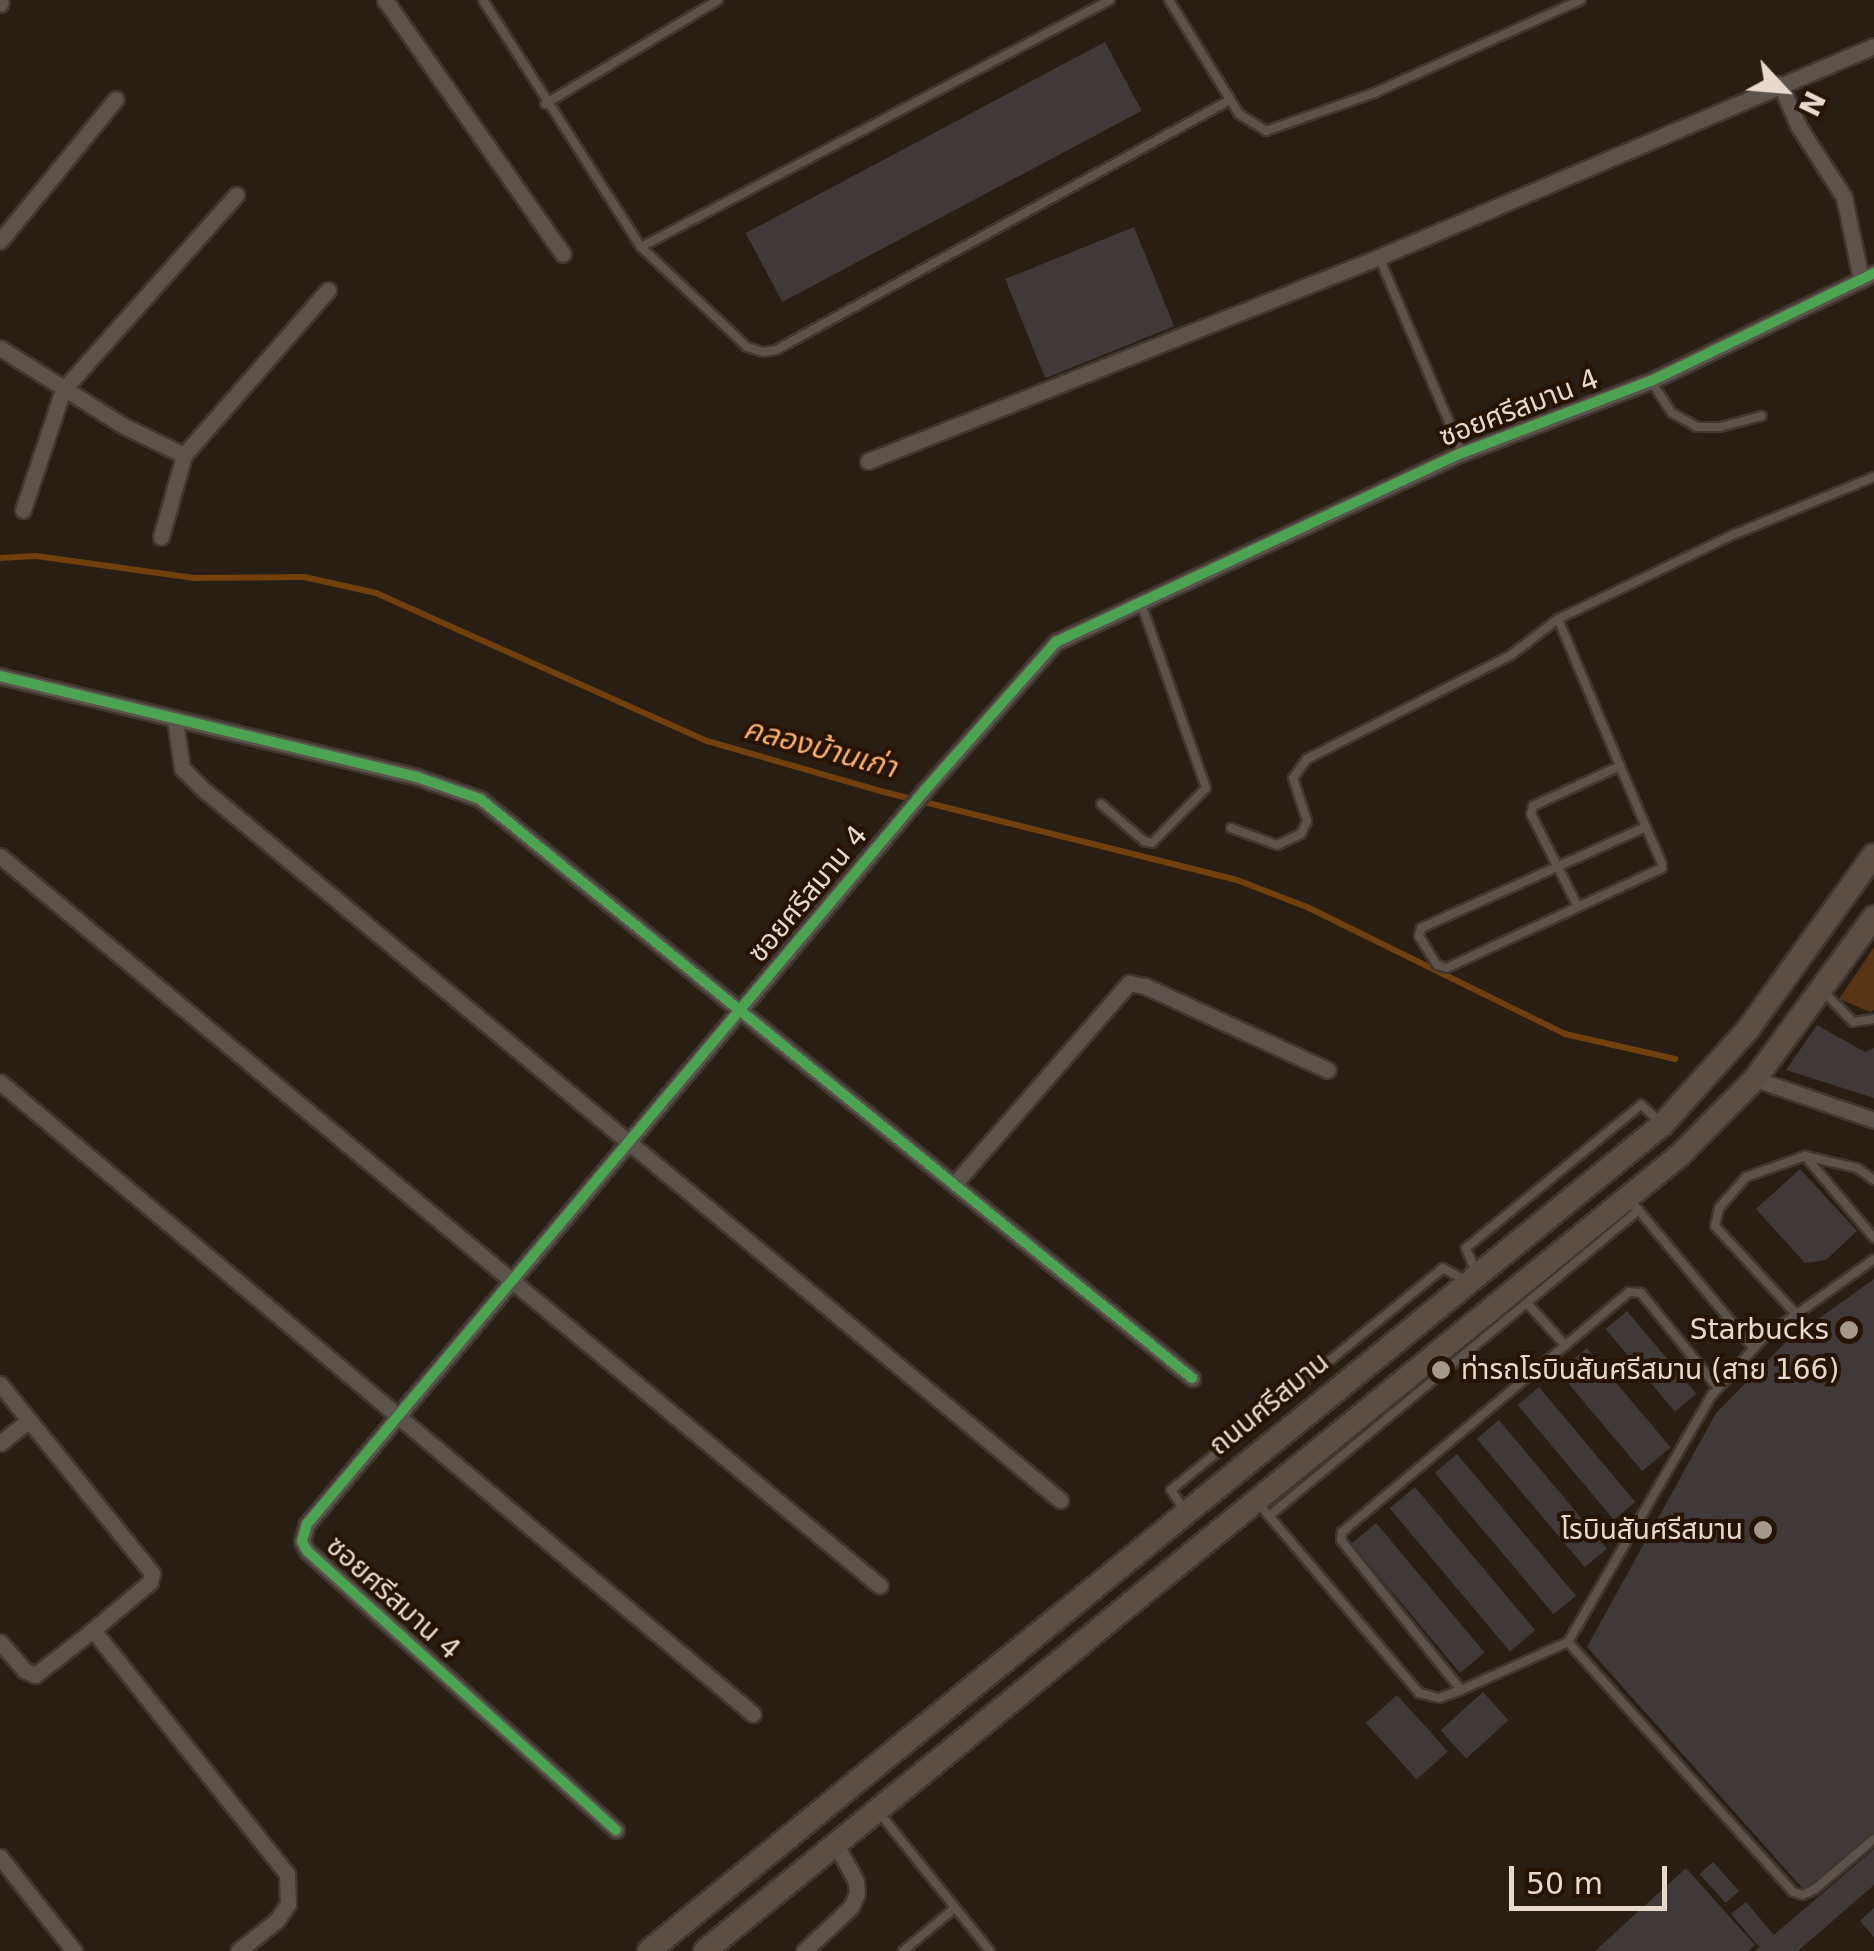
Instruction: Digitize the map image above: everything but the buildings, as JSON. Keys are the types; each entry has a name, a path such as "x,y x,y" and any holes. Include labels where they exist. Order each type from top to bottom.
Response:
{"main road":[{"name":"ถนนศรีสมาน","path":"649,1951 1663,1124 1708,1079 1750,1028 1874,854"},
{"path":"704,1951 1264,1509 1634,1204 1754,1080 1874,918"}],"street":[{"path":"384,0 563,254"},
{"path":"868,461 1379,257 1874,46"},
{"path":"1780,84 1799,127 1844,197 1868,276"},
{"path":"0,241 116,99"},
{"path":"23,510 63,390 236,196"},
{"name":"ซอยศรีสมาน 4","path":"616,1830 302,1542 308,1524 925,790 1056,642 1462,453 1651,382 1868,276"},
{"path":"161,537 184,455 328,290"},
{"path":"0,348 63,390 184,455"},
{"path":"0,676 417,776 480,800 956,1182 1192,1378"},
{"path":"175,720 182,768 203,789 628,1146 1060,1500"},
{"path":"0,856 514,1278 880,1586"},
{"path":"956,1182 1129,983 1144,986 1328,1070"},
{"path":"1754,1080 1874,1120"},
{"path":"0,1082 753,1714"},
{"path":"0,1384 152,1574 150,1582 94,1630 34,1674 24,1670 0,1642"},
{"path":"0,1444 29,1420"},
{"path":"94,1630 287,1874 288,1904 238,1951"},
{"path":"804,1951 851,1907 858,1893 836,1845"},
{"path":"0,1857 74,1951"}],"lane":[{"path":"482,0 545,104 641,247 748,347 776,350 1230,100"},
{"path":"545,104 718,0"},
{"path":"641,247 1110,0"},
{"path":"1169,0 1248,123 1273,131 1374,93 1580,0"},
{"path":"1379,257 1462,453"},
{"path":"1651,382 1672,413 1697,427 1720,427 1762,416"},
{"path":"1231,828 1277,845 1301,834 1307,821 1293,778 1307,758 1512,655 1558,619 1735,534 1874,476"},
{"path":"1102,804 1144,842 1152,843 1206,788 1141,603"},
{"path":"1558,619 1662,864 1658,872 1447,968 1437,965 1419,936 1421,928 1646,827"},
{"path":"1578,907 1531,814 1534,806 1620,766"},
{"path":"1824,990 1853,1022 1874,1020"},
{"path":"1806,1156 1874,1238"},
{"path":"1795,1313 1715,1226 1715,1218 1746,1177 1806,1156 1857,1168 1874,1180"},
{"path":"1754,1349 1634,1204 1527,1304 1264,1509 1419,1693 1440,1698 1462,1690 1568,1642 1718,1388 1795,1313 1874,1259"},
{"path":"1462,1690 1340,1535 1636,1290 1718,1388"},
{"path":"1527,1304 1565,1345"},
{"path":"1568,1642 1794,1892 1804,1895 1815,1889 1874,1839"},
{"path":"878,1811 990,1951"},
{"path":"903,1951 955,1908"}],"shaded area":[{"path":"1874,947 1874,1010 1871,1012 1839,999"}],"waterway":[{"name":"คลองบ้านเก่า","path":"0,558 36,556 194,578 304,577 376,593 707,741 880,791 1237,880 1307,907 1565,1034 1675,1059"}],"cycle path":[{"path":"616,1830 307,1551 302,1541 307,1524 925,790 1056,642 1462,453 1651,381 1874,273"},
{"path":"0,676 417,777 480,799 1192,1378"}],"place":[{"name":"Starbucks","path":"1849,1330"},
{"name":"ท่ารถโรบินสันศรีสมาน (สาย 166)","path":"1441,1370"},
{"name":"โรบินสันศรีสมาน","path":"1763,1530"}]}
